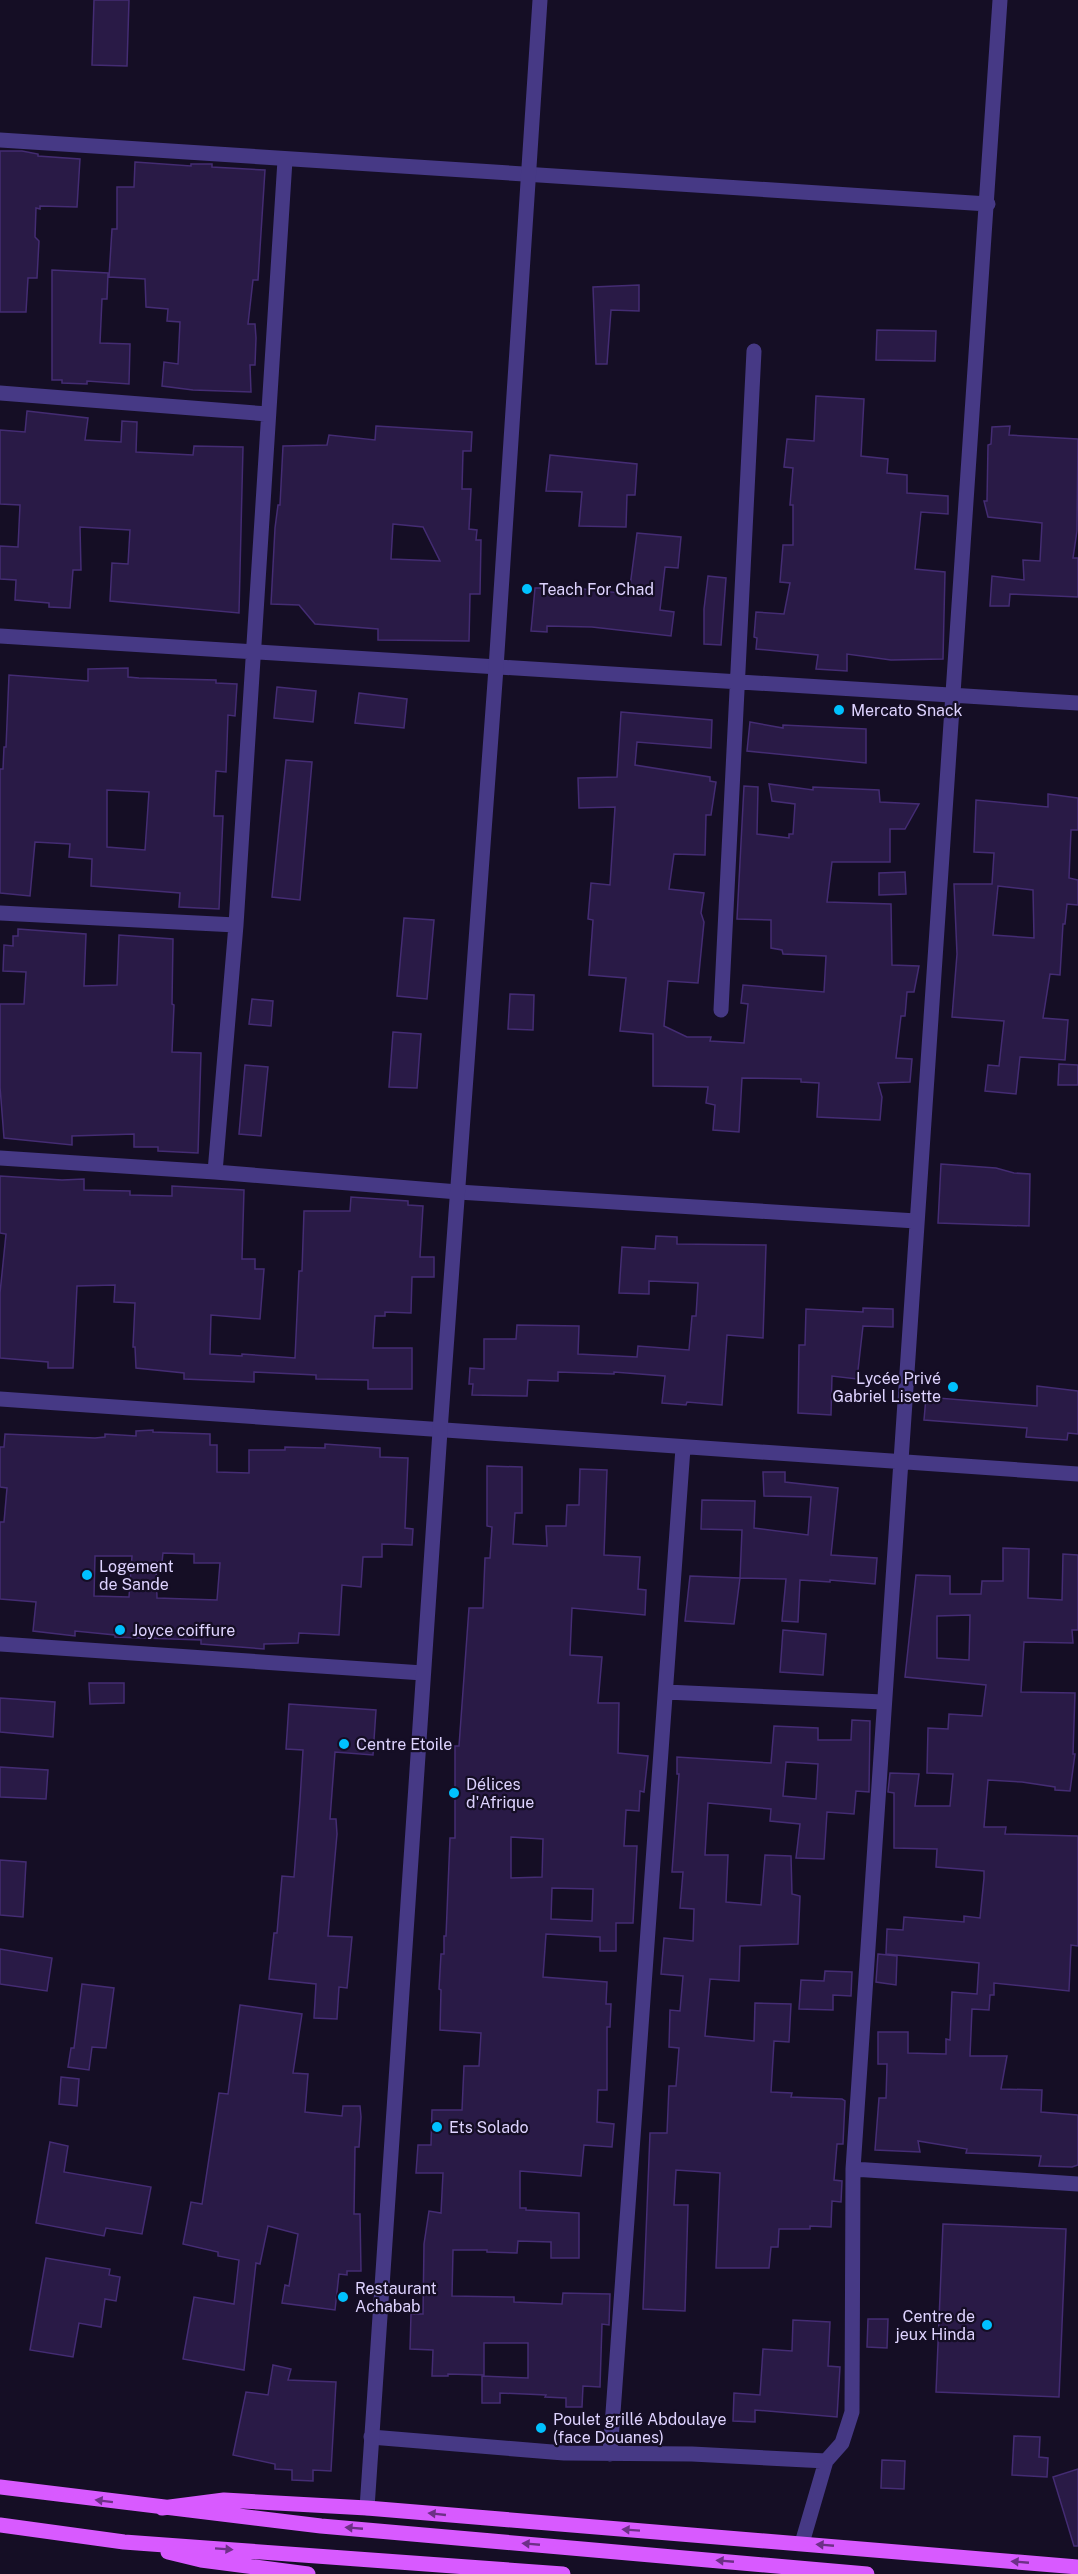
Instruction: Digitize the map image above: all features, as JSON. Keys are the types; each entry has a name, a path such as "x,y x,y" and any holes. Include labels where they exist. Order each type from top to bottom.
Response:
{"main road":[{"path":"0,2487 162,2508 867,2574"},
{"path":"162,2508 224,2500 367,2508 802,2542 1078,2567"},
{"path":"0,2525 124,2542 563,2574"},
{"path":"124,2542 201,2560 308,2574"}],"street":[{"path":"367,2508 423,1673 496,668 540,0"},
{"path":"802,2542 826,2461 842,2443 852,2412 853,2169 883,1702 902,1461 916,1221 955,697 1000,0"},
{"path":"0,140 988,204"},
{"path":"215,1172 236,925 285,160"},
{"path":"721,1010 754,351"},
{"path":"0,393 267,414"},
{"path":"0,636 1078,703"},
{"path":"0,913 236,925"},
{"path":"0,1158 215,1172 458,1192 916,1221"},
{"path":"0,1399 1078,1474"},
{"path":"610,2454 684,1448"},
{"path":"0,1644 423,1673"},
{"path":"666,1692 883,1702"},
{"path":"853,2169 1078,2184"},
{"path":"371,2437 610,2454 692,2454 826,2461"}],"building":[{"path":"94,0 129,0 127,66 92,65"},
{"path":"0,151 22,151 38,154 38,156 80,159 77,207 40,206 40,209 36,208 35,237 39,241 37,278 28,278 26,312 0,312"},
{"path":"135,162 191,166 191,164 212,164 212,167 265,170 258,280 253,280 248,324 255,324 256,338 255,365 250,365 251,392 193,390 162,386 164,362 178,364 180,322 167,321 168,309 146,307 145,279 109,277 112,229 117,229 117,187 134,187"},
{"path":"52,270 108,273 107,299 102,299 100,343 130,344 129,384 87,381 87,384 62,383 62,380 52,380"},
{"path":"639,285 639,311 611,310 607,364 596,364 593,287"},
{"path":"877,330 936,331 935,361 876,360"},
{"path":"816,396 864,399 861,456 888,459 887,473 907,475 907,493 948,496 948,514 921,512 915,569 945,572 943,659 891,660 847,654 847,671 816,669 818,655 756,649 757,638 754,637 756,612 784,614 790,583 780,582 783,545 793,545 793,505 790,505 793,468 784,467 787,439 814,441"},
{"path":"27,411 88,418 85,440 121,442 122,421 137,422 136,452 193,455 194,446 243,447 239,613 110,601 112,563 128,564 130,530 80,527 81,570 73,570 70,608 49,607 49,603 15,600 16,580 0,579 0,546 18,547 20,505 0,504 0,430 25,432"},
{"path":"376,426 472,432 471,451 463,451 462,489 471,489 469,529 477,530 476,540 481,540 480,594 470,594 469,641 378,640 378,629 315,624 299,605 271,604 283,446 327,445 329,435 375,440","holes":["393,524 423,527 440,561 391,559"]},
{"path":"1010,426 1009,435 1078,439 1077,531 1073,558 1078,558 1078,597 1010,594 1009,606 990,606 992,576 1024,580 1023,560 1040,561 1042,523 988,517 984,501 987,501 988,445 991,444 992,427"},
{"path":"550,455 637,464 635,495 627,495 626,527 579,526 582,492 546,491"},
{"path":"637,533 681,537 678,568 665,567 660,610 674,612 671,636 592,627 547,626 547,632 531,631 535,588 574,588 629,594"},
{"path":"708,576 726,578 721,645 704,644 704,609"},
{"path":"128,668 128,677 216,680 216,683 237,684 235,716 228,715 226,772 216,771 214,816 223,816 219,909 179,907 180,893 91,886 92,859 69,857 70,844 35,842 30,896 0,893 0,769 3,769 4,747 6,747 9,675 88,681 88,669","holes":["107,790 149,792 145,850 107,847"]},
{"path":"277,687 316,691 313,722 274,718"},
{"path":"359,693 407,699 404,728 355,723"},
{"path":"621,712 712,720 711,748 637,742 635,765 710,777 710,781 716,782 711,815 706,815 705,855 674,854 669,889 704,893 701,913 704,922 698,983 668,981 664,1026 687,1037 711,1037 710,1041 744,1043 748,1004 741,1003 743,985 824,992 826,956 783,954 782,950 771,948 771,920 737,919 744,786 758,787 757,834 789,838 789,834 793,834 795,804 772,801 769,784 813,790 813,787 879,790 880,802 919,804 905,829 890,829 890,862 832,862 827,902 891,904 892,965 919,966 914,992 907,992 905,1016 901,1016 896,1058 912,1059 910,1082 878,1083 882,1097 880,1120 817,1117 819,1083 801,1082 801,1079 742,1078 739,1132 713,1130 715,1105 706,1103 708,1087 653,1086 653,1034 620,1031 626,978 589,975 593,920 588,919 591,883 610,885 615,807 579,808 578,778 617,777"},
{"path":"750,722 783,728 783,725 866,729 866,763 747,751"},
{"path":"286,760 312,762 300,900 272,897"},
{"path":"1048,794 1078,798 1078,830 1071,830 1069,878 1078,880 1078,905 1067,904 1065,924 1063,924 1060,975 1050,974 1043,1018 1068,1020 1065,1060 1020,1057 1016,1094 985,1091 988,1065 999,1066 1004,1021 952,1017 957,954 954,884 992,884 994,853 974,852 976,800 1048,807","holes":["998,886 1033,890 1034,938 993,935"]},
{"path":"905,872 906,894 879,895 879,873"},
{"path":"404,918 434,920 427,999 397,996"},
{"path":"18,929 86,934 84,986 117,985 119,935 173,939 172,1052 201,1053 198,1153 158,1151 158,1147 134,1147 134,1134 72,1136 72,1145 4,1138 0,1087 0,1004 24,1004 26,972 3,971 4,945 13,946 13,936 18,936"},
{"path":"510,994 534,995 533,1030 508,1029"},
{"path":"252,999 273,1001 271,1026 249,1024"},
{"path":"393,1032 421,1034 417,1088 389,1087"},
{"path":"1059,1064 1078,1065 1078,1085 1058,1085"},
{"path":"245,1065 268,1067 261,1136 239,1134"},
{"path":"941,1164 996,1168 1030,1174 1029,1226 938,1223"},
{"path":"0,1176 84,1179 84,1190 130,1191 130,1195 172,1196 172,1186 244,1190 242,1259 255,1259 255,1269 264,1269 260,1319 211,1315 210,1354 295,1358 304,1211 350,1211 351,1197 408,1201 408,1205 423,1206 420,1257 434,1257 434,1277 412,1277 411,1313 385,1312 385,1316 375,1316 373,1348 412,1348 412,1389 368,1389 368,1380 316,1379 316,1375 254,1372 254,1382 184,1379 184,1373 136,1368 135,1347 133,1347 135,1303 114,1302 115,1285 77,1286 73,1368 48,1368 48,1362 0,1358 0,1293 6,1234 0,1233"},
{"path":"656,1236 677,1237 677,1244 766,1245 763,1338 727,1335 722,1405 687,1402 686,1405 662,1403 665,1376 614,1372 614,1374 558,1372 558,1381 528,1380 527,1396 472,1395 473,1384 469,1384 470,1368 484,1369 484,1339 516,1339 517,1325 579,1326 578,1354 637,1357 638,1346 689,1350 692,1316 696,1316 698,1283 649,1281 649,1294 619,1293 622,1247 655,1249"},
{"path":"863,1308 893,1309 893,1327 863,1326 857,1379 832,1376 831,1415 798,1413 799,1345 805,1345 806,1309 863,1312"},
{"path":"1037,1386 1078,1391 1078,1434 1068,1433 1067,1440 1026,1437 1027,1428 924,1420 926,1397 1037,1406"},
{"path":"136,1431 210,1434 210,1445 217,1445 217,1472 249,1473 249,1450 285,1450 285,1447 325,1448 325,1444 380,1448 380,1457 408,1458 405,1528 413,1529 412,1545 382,1544 382,1557 363,1557 361,1587 342,1585 339,1635 299,1633 298,1643 264,1644 264,1649 201,1644 201,1640 115,1637 115,1635 75,1631 75,1636 33,1631 36,1602 0,1599 0,1522 4,1522 7,1488 0,1487 0,1447 4,1447 5,1434 95,1438 105,1437 105,1434 136,1436","holes":["163,1553 194,1554 194,1563 220,1563 217,1600 157,1598 156,1562 162,1562","95,1556 132,1556 129,1597 94,1596"]},
{"path":"487,1466 522,1467 522,1513 515,1513 513,1544 547,1546 546,1526 566,1526 567,1505 579,1505 580,1469 607,1470 604,1555 640,1557 638,1589 646,1590 645,1615 572,1608 570,1655 602,1657 598,1703 619,1703 618,1753 648,1756 644,1792 640,1791 639,1811 626,1810 624,1846 637,1846 633,1923 616,1923 616,1951 600,1951 600,1937 546,1934 543,1977 607,1982 606,2004 611,2004 610,2027 607,2027 607,2090 598,2090 597,2122 614,2124 612,2147 584,2145 581,2176 520,2171 520,2208 579,2213 579,2258 551,2258 551,2242 518,2241 517,2253 453,2250 452,2296 514,2297 514,2302 562,2304 563,2293 610,2294 609,2325 602,2324 600,2387 583,2386 582,2407 566,2407 566,2398 500,2393 500,2403 482,2403 482,2376 528,2378 528,2343 484,2343 484,2375 432,2376 433,2350 410,2349 411,2314 423,2314 424,2244 429,2211 441,2213 443,2173 416,2173 418,2145 431,2145 432,2110 462,2110 464,2066 479,2066 481,2033 440,2030 441,1990 439,1989 441,1954 444,1954 444,1936 446,1936 450,1838 455,1838 455,1746 459,1746 469,1608 483,1608 485,1558 490,1558 492,1527 487,1526","holes":["511,1837 543,1839 542,1877 511,1878","552,1888 593,1889 592,1921 551,1919"]},
{"path":"763,1472 785,1472 785,1482 838,1488 831,1555 877,1558 875,1584 800,1580 798,1622 782,1621 786,1579 740,1578 742,1530 701,1529 702,1500 755,1501 754,1528 808,1535 811,1497 764,1496"},
{"path":"1003,1548 1029,1549 1028,1598 1062,1600 1063,1554 1078,1555 1078,1630 1072,1630 1073,1643 1024,1642 1021,1692 1075,1693 1073,1754 1075,1754 1070,1791 1022,1782 988,1780 984,1827 1006,1827 1005,1834 1078,1836 1078,1946 1071,1945 1069,1991 994,1983 994,1995 990,1995 989,2010 972,2009 970,2056 1007,2056 1001,2089 1042,2090 1041,2112 1078,2115 1078,2165 1072,2167 1039,2166 1041,2156 966,2153 967,2149 918,2141 920,2152 875,2150 879,2098 886,2098 887,2064 878,2064 878,2032 908,2032 908,2053 946,2054 946,2039 950,2040 952,1992 977,1994 979,1963 886,1954 887,1929 903,1930 904,1917 964,1922 964,1916 980,1918 984,1878 984,1871 936,1867 937,1849 894,1848 894,1793 888,1792 890,1773 919,1774 915,1806 950,1806 953,1774 927,1773 928,1728 948,1729 949,1714 982,1716 986,1685 905,1677 916,1575 950,1576 950,1594 981,1594 982,1581 1003,1581","holes":["970,1615 969,1660 937,1658 937,1616"]},
{"path":"690,1576 740,1578 734,1624 685,1621"},
{"path":"783,1630 826,1634 823,1675 780,1672"},
{"path":"89,1683 124,1683 124,1703 90,1704"},
{"path":"0,1698 55,1702 53,1737 0,1732"},
{"path":"289,1704 376,1710 373,1755 335,1752 330,1819 336,1819 337,1834 328,1936 352,1937 347,1988 339,1987 337,2019 314,2018 316,1984 269,1979 274,1933 277,1933 282,1876 294,1877 300,1800 303,1750 286,1749"},
{"path":"852,1720 870,1721 869,1792 856,1791 854,1814 827,1812 824,1859 796,1858 800,1824 770,1821 771,1809 708,1803 705,1855 728,1855 726,1902 761,1905 765,1855 791,1856 792,1894 800,1896 798,1944 740,1946 739,1981 710,1979 705,2036 754,2041 755,2003 791,2004 789,2042 774,2041 771,2092 792,2093 791,2097 845,2101 843,2144 837,2144 834,2180 842,2181 841,2202 832,2201 831,2227 810,2226 810,2229 779,2229 778,2247 771,2247 769,2268 716,2268 720,2173 676,2170 674,2205 688,2205 685,2311 643,2309 650,2133 667,2133 669,2086 676,2086 679,2048 669,2047 670,2010 680,2011 683,1976 661,1974 664,1938 693,1941 694,1909 680,1908 683,1872 672,1872 679,1774 677,1774 677,1757 771,1763 774,1726 818,1728 818,1740 851,1740","holes":["786,1762 818,1764 816,1799 783,1796"]},
{"path":"0,1767 48,1770 46,1799 0,1797"},
{"path":"0,1860 26,1862 23,1917 0,1915"},
{"path":"0,1949 52,1958 47,1991 0,1984"},
{"path":"878,1954 897,1956 896,1985 876,1982"},
{"path":"825,1971 852,1972 851,1996 833,1995 833,2010 799,2009 801,1980 824,1981"},
{"path":"82,1984 114,1988 106,2048 92,2047 89,2070 68,2067 71,2048 74,2048"},
{"path":"240,2005 302,2014 293,2073 308,2074 305,2112 342,2116 343,2106 360,2106 361,2117 359,2147 355,2147 354,2214 360,2214 361,2271 347,2271 347,2275 339,2274 335,2310 282,2303 285,2285 289,2286 298,2234 268,2226 260,2264 256,2263 244,2370 183,2359 194,2297 234,2304 239,2260 218,2256 218,2252 183,2244 191,2202 202,2204 219,2093 228,2094"},
{"path":"61,2077 79,2079 77,2106 59,2104"},
{"path":"50,2142 68,2146 64,2172 151,2187 142,2234 106,2228 104,2236 36,2223"},
{"path":"943,2224 1066,2229 1059,2397 936,2392"},
{"path":"46,2258 110,2269 109,2275 120,2277 116,2301 105,2299 101,2327 79,2323 73,2357 30,2350"},
{"path":"868,2319 888,2319 887,2348 867,2347"},
{"path":"793,2320 830,2322 828,2366 840,2367 837,2417 755,2410 755,2422 733,2421 734,2393 760,2395 763,2349 792,2351"},
{"path":"273,2365 291,2369 288,2380 336,2382 331,2471 313,2470 313,2481 292,2480 292,2470 275,2469 275,2464 233,2455 246,2392 268,2395"},
{"path":"1014,2436 1040,2437 1039,2457 1048,2458 1047,2477 1012,2475"},
{"path":"882,2460 905,2461 904,2489 881,2488"},
{"path":"1078,2469 1078,2546 1074,2546 1053,2477"}],"place":[{"name":"Teach For Chad","path":"527,589"},
{"name":"Mercato Snack","path":"839,710"},
{"name":"Lycée Privé Gabriel Lisette","path":"953,1387"},
{"name":"Logement de Sande","path":"87,1575"},
{"name":"Joyce coiffure","path":"120,1630"},
{"name":"Centre Etoile","path":"344,1744"},
{"name":"Délices d'Afrique","path":"454,1793"},
{"name":"Ets Solado","path":"437,2127"},
{"name":"Restaurant Achabab","path":"343,2297"},
{"name":"Centre de jeux Hinda","path":"987,2325"},
{"name":"Poulet grillé Abdoulaye (face Douanes)","path":"541,2428"}]}
